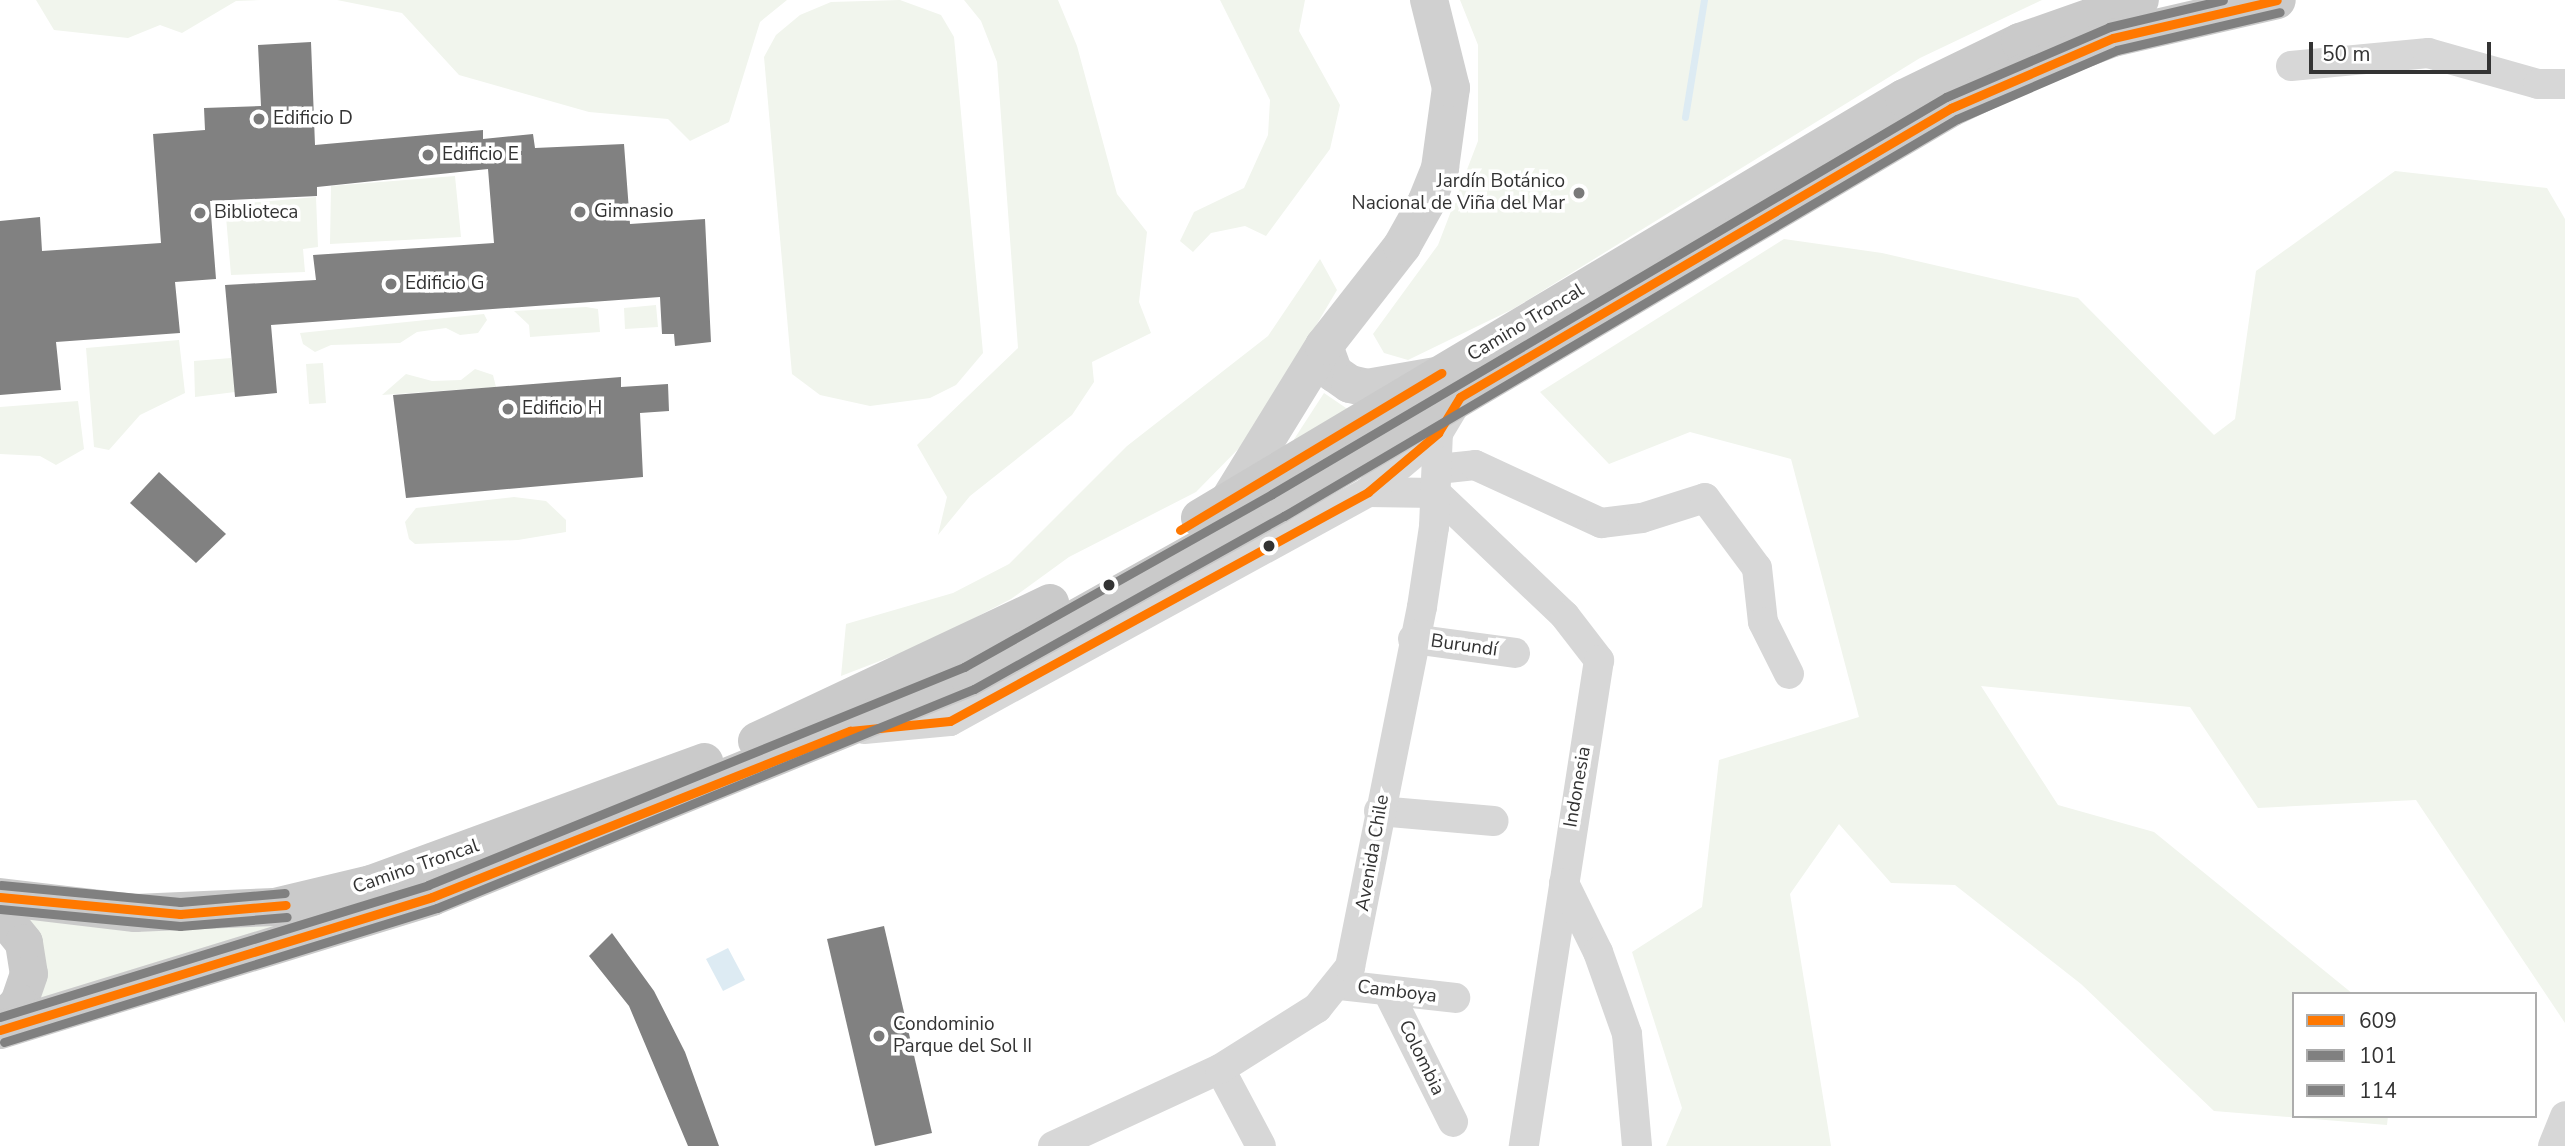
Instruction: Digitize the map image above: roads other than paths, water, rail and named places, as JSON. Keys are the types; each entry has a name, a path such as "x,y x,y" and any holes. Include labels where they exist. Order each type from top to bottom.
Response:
{"main road":[{"path":"1228,502 1324,346 1402,246 1440,168 1451,88 1429,0"},
{"name":"Camino Troncal","path":"0,1030 432,897 850,731 969,678 1448,387 1904,98 2020,42 2140,0"},
{"name":"Camino Troncal","path":"0,897 180,914 275,907 372,884 741,748 892,682 1022,619 1228,502 1448,387 2022,74 2113,38 2277,0"},
{"path":"1324,346 1334,373 1350,384 1367,388 1448,387"},
{"path":"0,914 24,943 29,974 19,1003 0,1023"}],"street":[{"path":"2291,66 2428,53 2538,84 2565,84"},
{"path":"1438,433 1448,387"},
{"name":"Avenida Chile","path":"1054,1146 1220,1069 1317,1008 1339,985 1360,925 1413,639 1437,481 1438,433"},
{"name":"Camino Troncal","path":"850,731 950,721 1368,492 1438,433"},
{"name":"Camino Troncal","path":"1368,492 1437,481 1475,465 1601,523 1642,518 1705,498 1757,568 1763,622 1789,674"},
{"name":"Indonesia","path":"1437,481 1565,616 1599,660 1524,1146"},
{"name":"Burundí","path":"1413,639 1515,653"},
{"path":"1379,811 1494,821"},
{"path":"1564,883 1598,953 1627,1034 1637,1146"},
{"name":"Camboya","path":"1339,985 1389,994 1455,998"},
{"name":"Colombia","path":"1389,994 1453,1122"},
{"path":"1220,1069 1261,1146"},
{"path":"2553,1146 2565,1116"}],"waterway":[{"path":"1685,117 1704,0"}],"place":[{"name":"Edificio D","path":"259,119"},
{"name":"Edificio E","path":"428,155"},
{"name":"Jardín Botánico Nacional de Viña del Mar","path":"1579,193"},
{"name":"Gimnasio","path":"580,212"},
{"name":"Biblioteca","path":"200,213"},
{"name":"Edificio G","path":"391,284"},
{"name":"Edificio H","path":"508,409"},
{"name":"Condominio Parque del Sol II","path":"879,1036"}]}
